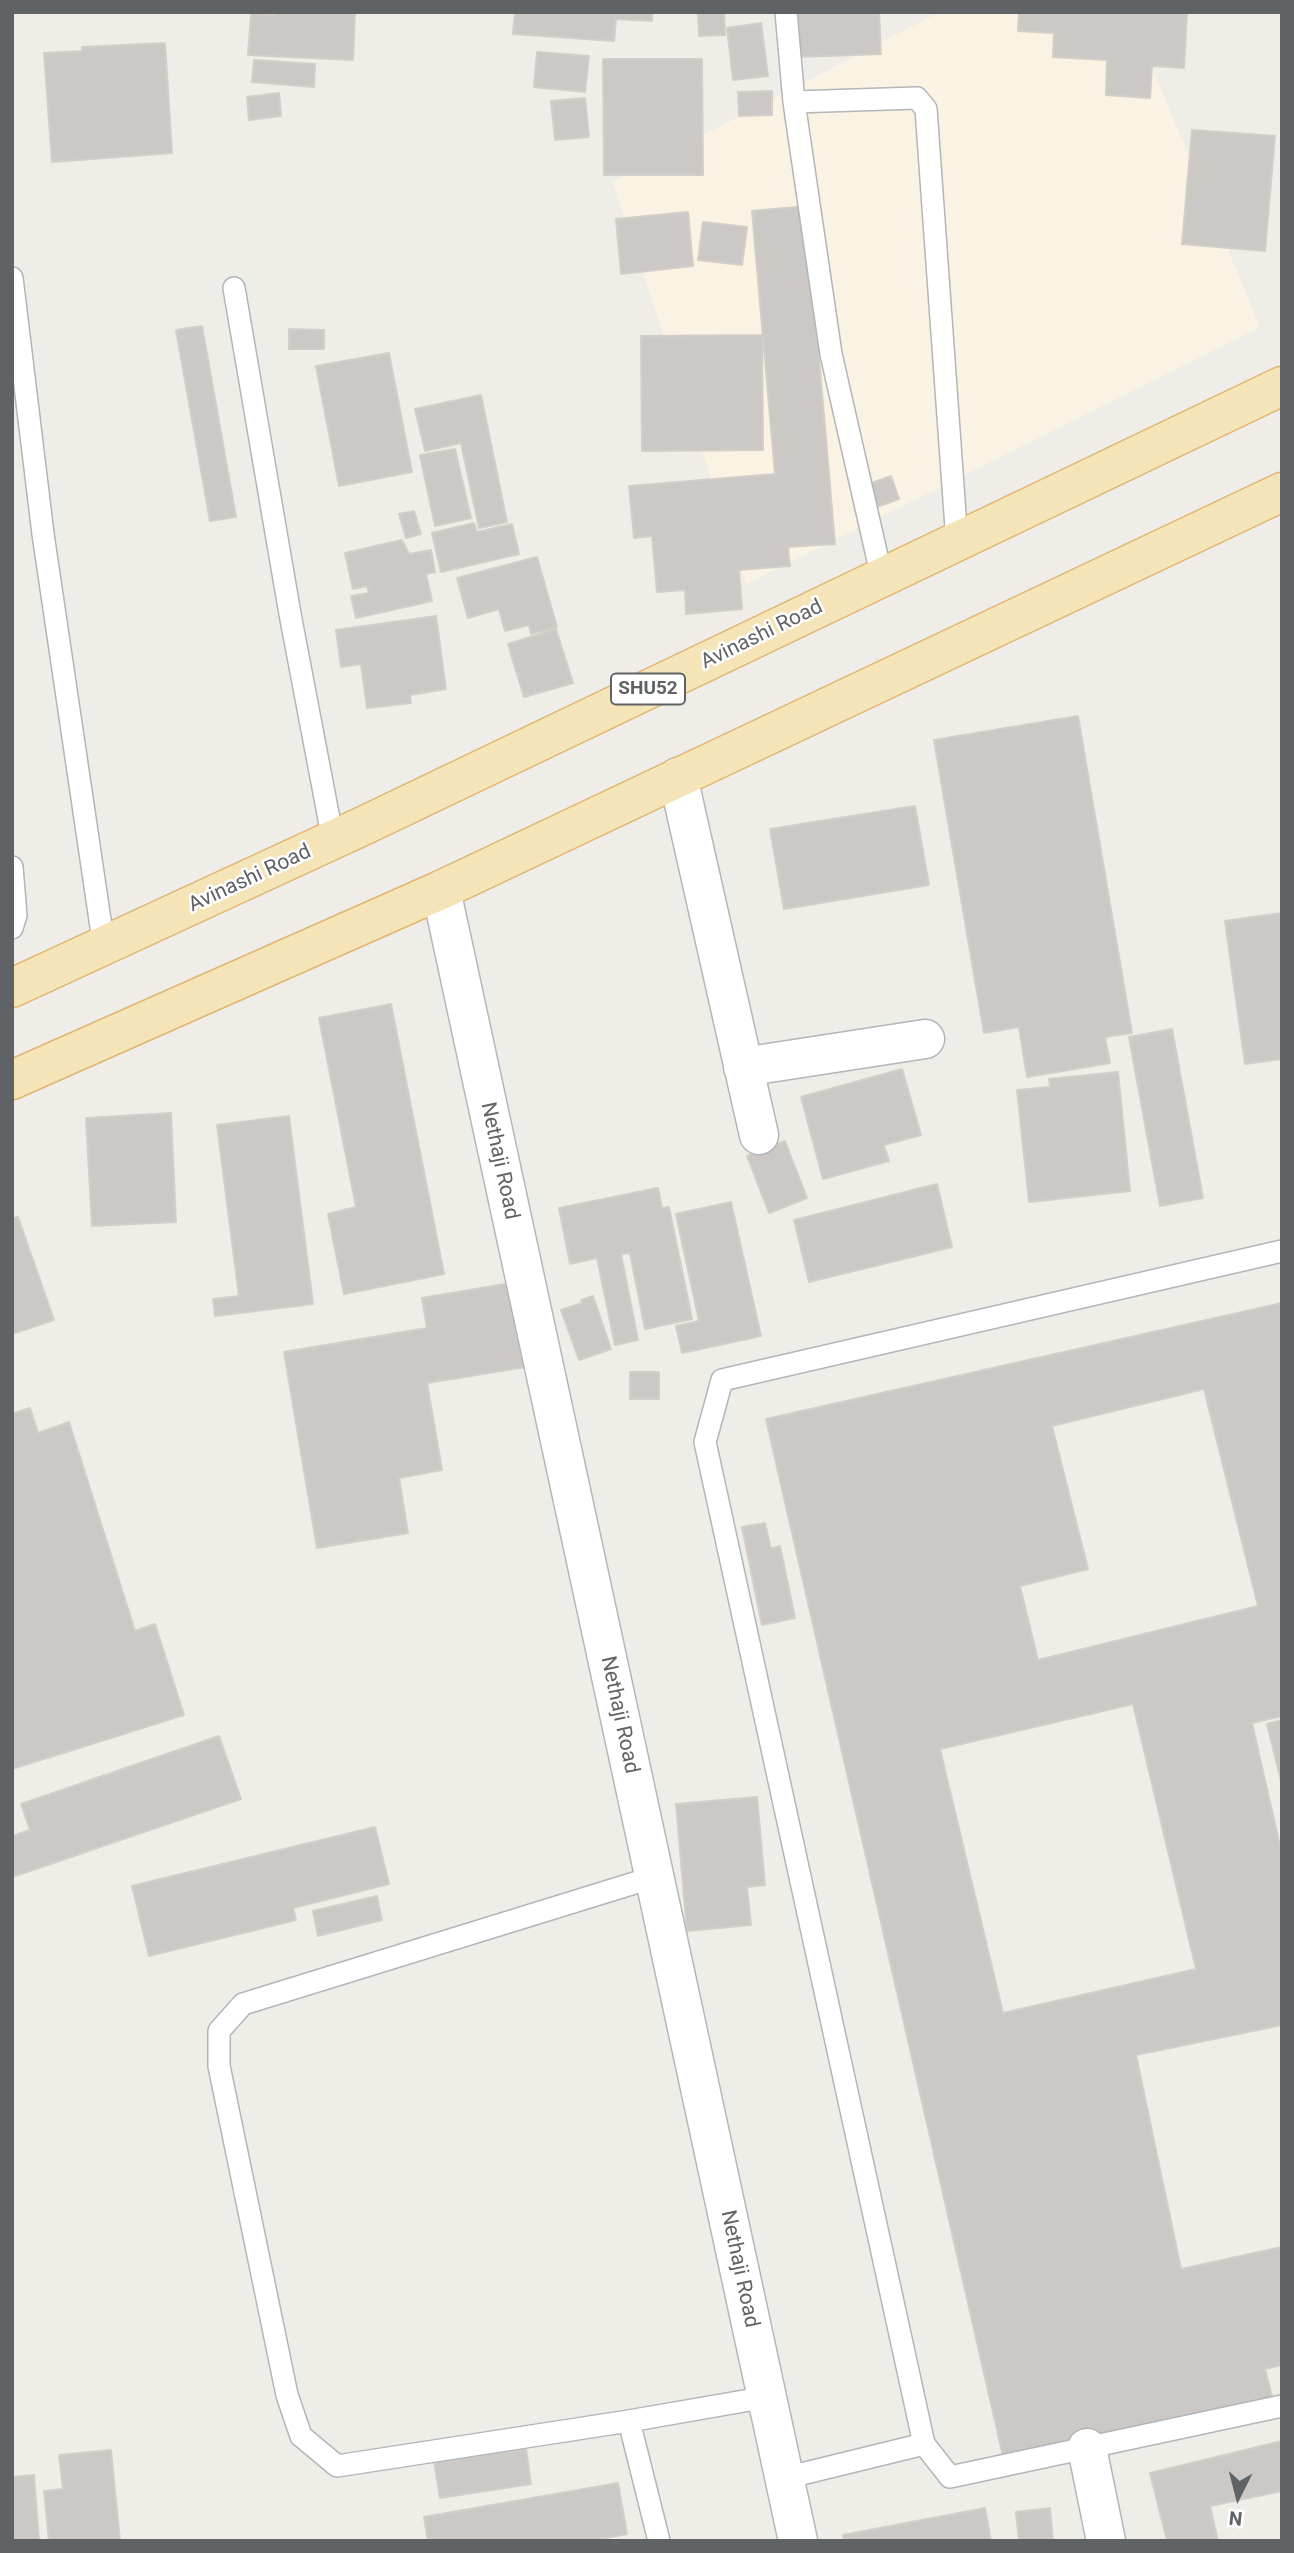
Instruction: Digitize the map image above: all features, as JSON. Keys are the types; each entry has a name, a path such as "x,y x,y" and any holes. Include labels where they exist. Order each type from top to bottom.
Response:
{"main road":[{"name":"Avinashi Road","path":"12,988 333,840 1282,386"},
{"path":"12,1080 440,890 1282,492"},
{"path":"678,777 759,1135"},
{"name":"Nethaji Road","path":"440,890 798,2541"},
{"path":"744,1067 925,1039"},
{"path":"1087,2448 1106,2541"}],"lane":[{"path":"786,12 794,102 831,354 881,578"},
{"path":"794,102 917,98 926,109 957,542"},
{"path":"12,278 43,534 104,947"},
{"path":"234,288 333,840"},
{"path":"12,867 16,915 12,928"},
{"path":"1282,1251 722,1380 705,1442 924,2444 950,2477 1282,2406"},
{"path":"654,1877 243,2004 219,2031 219,2066 287,2395 301,2436 337,2466 767,2397"},
{"path":"629,2421 659,2541"},
{"path":"785,2478 924,2444"}],"shaded area":[{"path":"940,12 1129,12 1260,327 746,584 613,182"}],"building":[{"path":"275,12 355,12 353,60 248,55 251,14 275,15"},
{"path":"515,12 652,12 652,21 616,19 614,41 513,34"},
{"path":"698,12 724,12 725,35 699,36"},
{"path":"796,12 879,12 881,54 798,57"},
{"path":"1019,12 1187,12 1184,68 1152,66 1150,98 1106,95 1107,60 1053,57 1054,33 1018,31"},
{"path":"761,23 768,76 733,80 727,28"},
{"path":"165,43 172,153 52,162 44,53 82,51 82,47"},
{"path":"537,52 589,56 585,92 534,87"},
{"path":"603,59 702,59 703,175 604,175"},
{"path":"254,60 315,64 314,87 252,82"},
{"path":"772,91 772,115 739,116 738,92"},
{"path":"279,93 281,116 249,120 247,97"},
{"path":"585,98 589,137 555,140 551,101"},
{"path":"1192,130 1275,136 1265,251 1182,244"},
{"path":"806,206 835,544 788,547 790,566 739,570 742,609 686,614 685,590 657,592 652,536 634,538 629,486 775,474 752,211"},
{"path":"688,212 693,266 621,274 616,219"},
{"path":"703,222 747,227 742,265 698,260"},
{"path":"202,326 236,517 210,521 176,330"},
{"path":"289,329 324,330 324,349 289,349"},
{"path":"762,335 763,450 642,451 641,336"},
{"path":"389,353 412,472 339,486 316,366"},
{"path":"481,395 507,522 479,528 461,443 425,451 415,409"},
{"path":"455,449 471,518 435,526 420,455"},
{"path":"891,476 899,499 871,509 863,486"},
{"path":"414,511 421,534 406,538 399,514"},
{"path":"474,523 477,532 512,524 519,554 441,572 432,533"},
{"path":"402,540 409,554 431,550 435,572 426,574 432,601 356,618 351,596 369,593 367,586 353,589 345,553"},
{"path":"537,557 557,627 531,634 529,625 505,631 499,609 468,618 457,578"},
{"path":"436,616 446,689 410,695 411,703 367,708 361,664 341,667 336,630"},
{"path":"556,629 573,683 524,697 508,644"},
{"path":"1078,716 1132,1033 1105,1037 1110,1063 1027,1077 1019,1027 984,1033 934,740"},
{"path":"915,806 929,885 784,909 770,829"},
{"path":"1282,913 1282,1059 1245,1064 1225,921"},
{"path":"391,1004 444,1274 344,1294 328,1214 356,1207 319,1018"},
{"path":"1172,1029 1203,1198 1160,1206 1129,1037"},
{"path":"902,1069 921,1135 884,1145 889,1161 823,1179 801,1097"},
{"path":"1118,1072 1130,1191 1029,1202 1017,1090 1050,1087 1049,1079"},
{"path":"171,1113 176,1222 92,1226 86,1118"},
{"path":"289,1116 313,1304 215,1316 213,1299 239,1296 217,1125"},
{"path":"785,1141 807,1198 769,1213 747,1156"},
{"path":"937,1184 952,1247 809,1282 794,1220"},
{"path":"658,1188 662,1208 669,1207 692,1319 645,1329 630,1253 621,1254 638,1340 615,1345 597,1258 570,1264 559,1208"},
{"path":"731,1202 761,1336 682,1353 676,1326 699,1321 676,1214"},
{"path":"18,1217 54,1320 12,1334 12,1219"},
{"path":"517,1282 532,1366 427,1383 442,1470 399,1478 408,1533 317,1548 284,1352 427,1328 422,1298"},
{"path":"593,1296 611,1349 579,1360 561,1310"},
{"path":"1282,1303 1282,1716 1252,1723 1282,1855 1282,2025 1136,2055 1181,2269 1282,2247 1282,2365 1265,2369 1274,2404 1005,2465 766,1419","holes":["1204,1389 1258,1606 1038,1660 1020,1586 1088,1569 1052,1426","1133,1704 1196,1969 1003,2013 940,1749"]},
{"path":"630,1372 659,1372 659,1399 630,1399"},
{"path":"30,1408 38,1433 69,1422 135,1631 155,1624 184,1715 12,1769 12,1414"},
{"path":"765,1523 771,1549 780,1546 795,1618 762,1625 742,1527"},
{"path":"1282,1720 1282,1785 1267,1724"},
{"path":"219,1736 241,1799 12,1877 12,1836 30,1830 21,1804"},
{"path":"757,1797 765,1885 747,1887 751,1925 687,1931 676,1804"},
{"path":"375,1827 389,1884 293,1908 296,1920 149,1956 132,1886"},
{"path":"377,1896 382,1920 318,1936 313,1911"},
{"path":"1282,2441 1282,2491 1210,2506 1218,2541 1167,2541 1150,2473"},
{"path":"526,2449 531,2484 440,2498 434,2462"},
{"path":"111,2450 120,2541 49,2541 44,2491 63,2489 59,2455"},
{"path":"34,2475 39,2541 12,2541 12,2477"},
{"path":"618,2483 627,2534 590,2541 428,2541 424,2517"},
{"path":"985,2508 991,2541 844,2541 843,2535"},
{"path":"1050,2508 1053,2541 1019,2541 1016,2512"}]}
